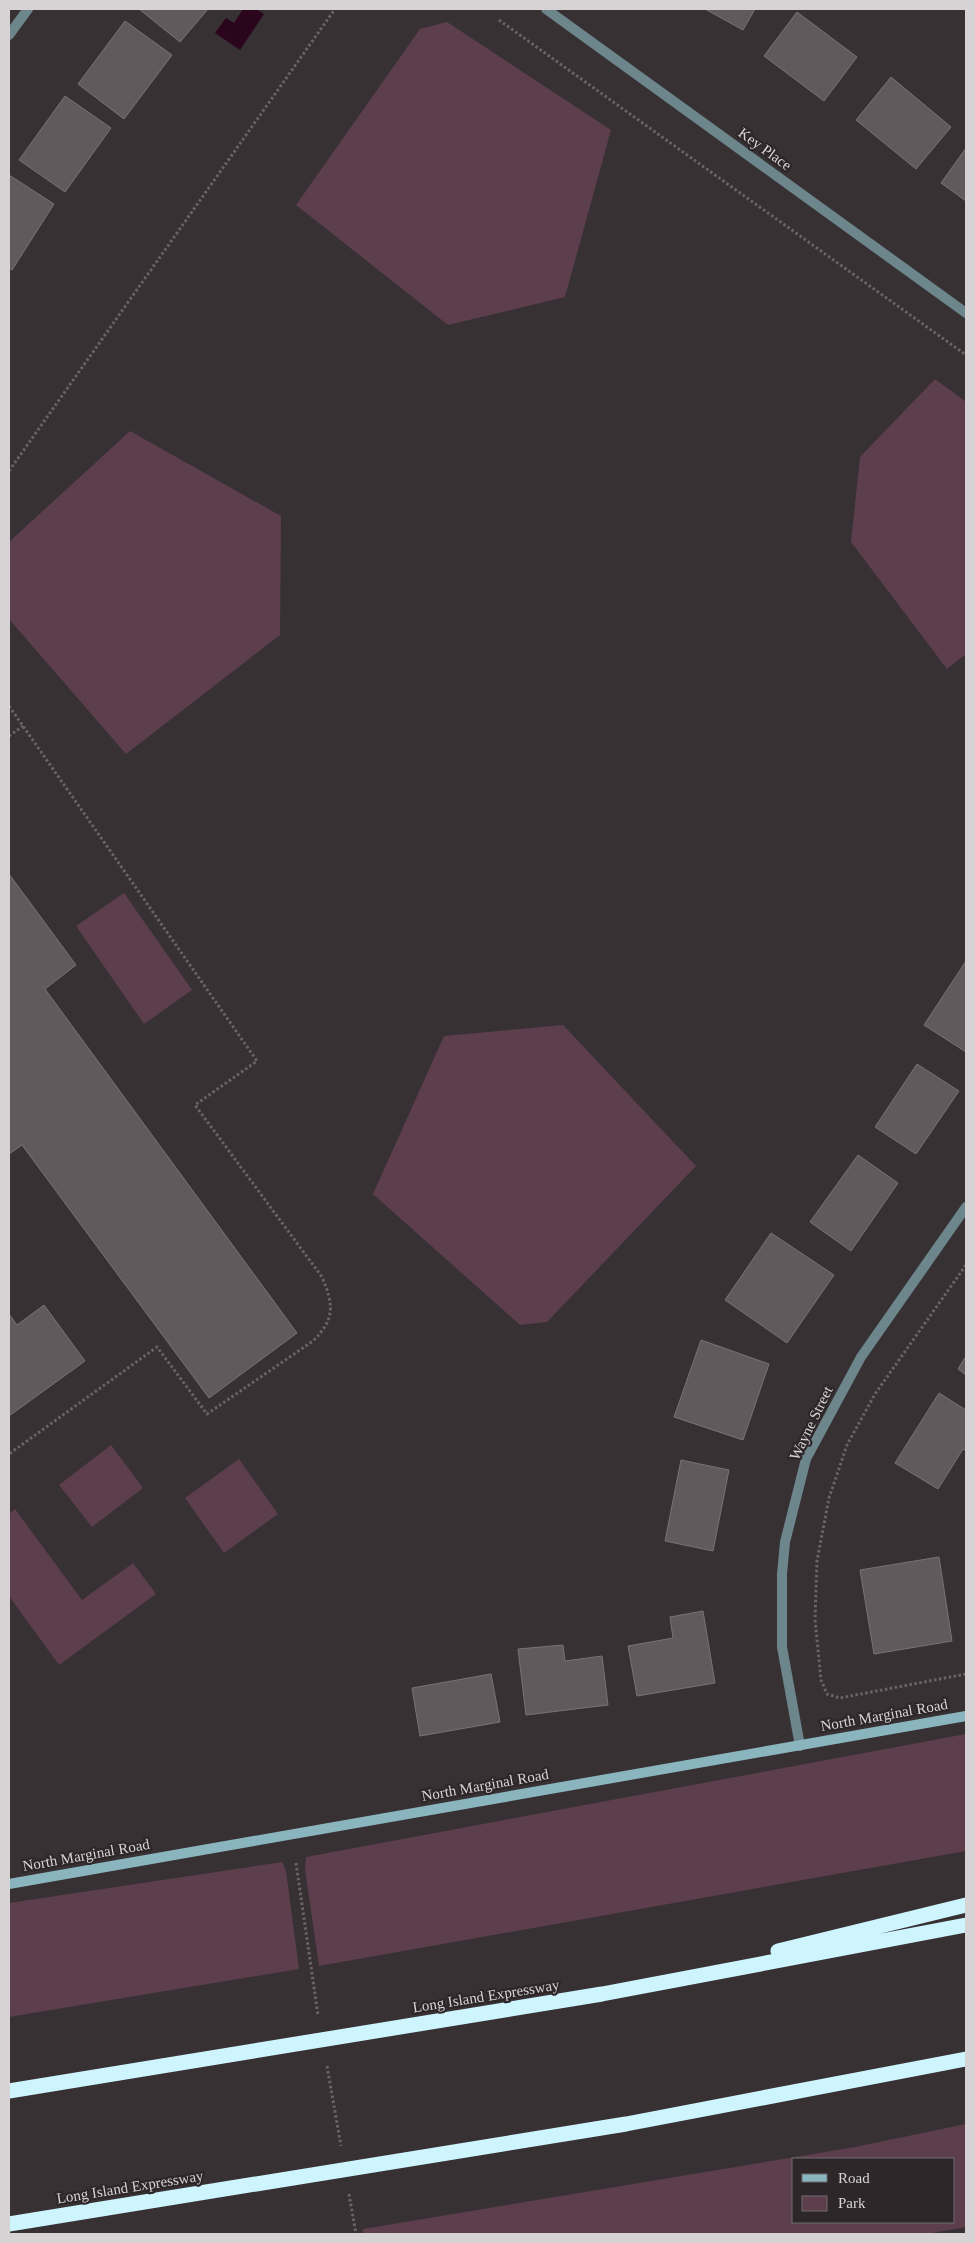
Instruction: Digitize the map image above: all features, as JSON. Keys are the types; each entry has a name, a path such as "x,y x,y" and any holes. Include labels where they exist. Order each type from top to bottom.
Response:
{"highway":[{"path":"602,1994 966,1905"},
{"name":"Long Island Expressway","path":"9,2091 602,1994 966,1925"},
{"name":"Long Island Expressway","path":"9,2224 626,2124 966,2059"},
{"path":"9,2082 143,2070"}],"main road":[{"name":"North Marginal Road","path":"9,1884 966,1716"}],"street":[{"path":"9,35 28,9"},
{"name":"Key Place","path":"552,10 966,313"},
{"name":"Wayne Street","path":"800,1746 782,1646 782,1574 785,1542 806,1459 861,1357 966,1207"}],"path":[{"path":"9,471 335,9"},
{"path":"499,20 966,355"},
{"path":"9,706 257,1061 195,1105 322,1278 329,1294 331,1311 324,1330 313,1341 207,1414 157,1347 9,1454"},
{"path":"9,736 23,726"},
{"path":"966,1264 875,1394 847,1445 829,1498 817,1561 815,1619 821,1680 827,1694 840,1698 966,1674"},
{"path":"296,1862 319,2019"},
{"path":"326,2058 342,2156"},
{"path":"347,2185 356,2234"}],"green space":[{"path":"447,22 611,130 565,297 448,325 296,205 420,29"},
{"path":"935,379 966,402 966,654 947,669 851,542 860,457"},
{"path":"130,431 281,516 280,635 126,754 9,619 9,542"},
{"path":"124,893 192,990 144,1024 76,926"},
{"path":"563,1025 696,1166 547,1322 520,1325 373,1194 444,1036"},
{"path":"111,1445 143,1488 92,1527 59,1485"},
{"path":"239,1459 278,1514 224,1553 185,1498"},
{"path":"15,1509 82,1600 133,1563 156,1594 59,1665 9,1596 9,1514"},
{"path":"966,1734 966,1851 319,1966 305,1869 306,1857"},
{"path":"282,1862 286,1871 299,1969 9,2017 9,1903"},
{"path":"966,2124 966,2227 926,2234 363,2234 363,2229 855,2147"}],"shaded area":[{"path":"243,9 256,9 264,14 240,50 215,33 226,18 234,23"}],"building":[{"path":"139,9 208,9 180,42"},
{"path":"705,9 755,9 743,30"},
{"path":"797,12 857,57 824,101 764,56"},
{"path":"125,21 172,55 124,119 78,84"},
{"path":"891,77 951,127 916,169 856,120"},
{"path":"65,96 111,128 65,192 19,160"},
{"path":"966,148 966,201 941,183"},
{"path":"9,175 54,204 12,270 9,268"},
{"path":"9,874 76,965 45,989 297,1333 209,1398 22,1145 9,1154"},
{"path":"966,961 966,1052 924,1025"},
{"path":"917,1064 959,1091 916,1154 875,1127"},
{"path":"858,1155 898,1183 851,1251 810,1222"},
{"path":"771,1233 834,1275 787,1343 725,1300"},
{"path":"44,1305 85,1361 9,1416 9,1314 17,1325"},
{"path":"701,1340 769,1364 743,1440 674,1417"},
{"path":"966,1356 966,1375 958,1369"},
{"path":"939,1393 966,1410 966,1451 963,1449 938,1489 895,1463"},
{"path":"681,1460 729,1470 713,1551 665,1541"},
{"path":"939,1557 952,1641 874,1654 860,1570"},
{"path":"703,1611 715,1683 637,1696 628,1646 673,1638 670,1617"},
{"path":"563,1645 565,1661 602,1656 608,1705 526,1715 518,1649"},
{"path":"491,1674 500,1722 420,1736 412,1688"}]}
